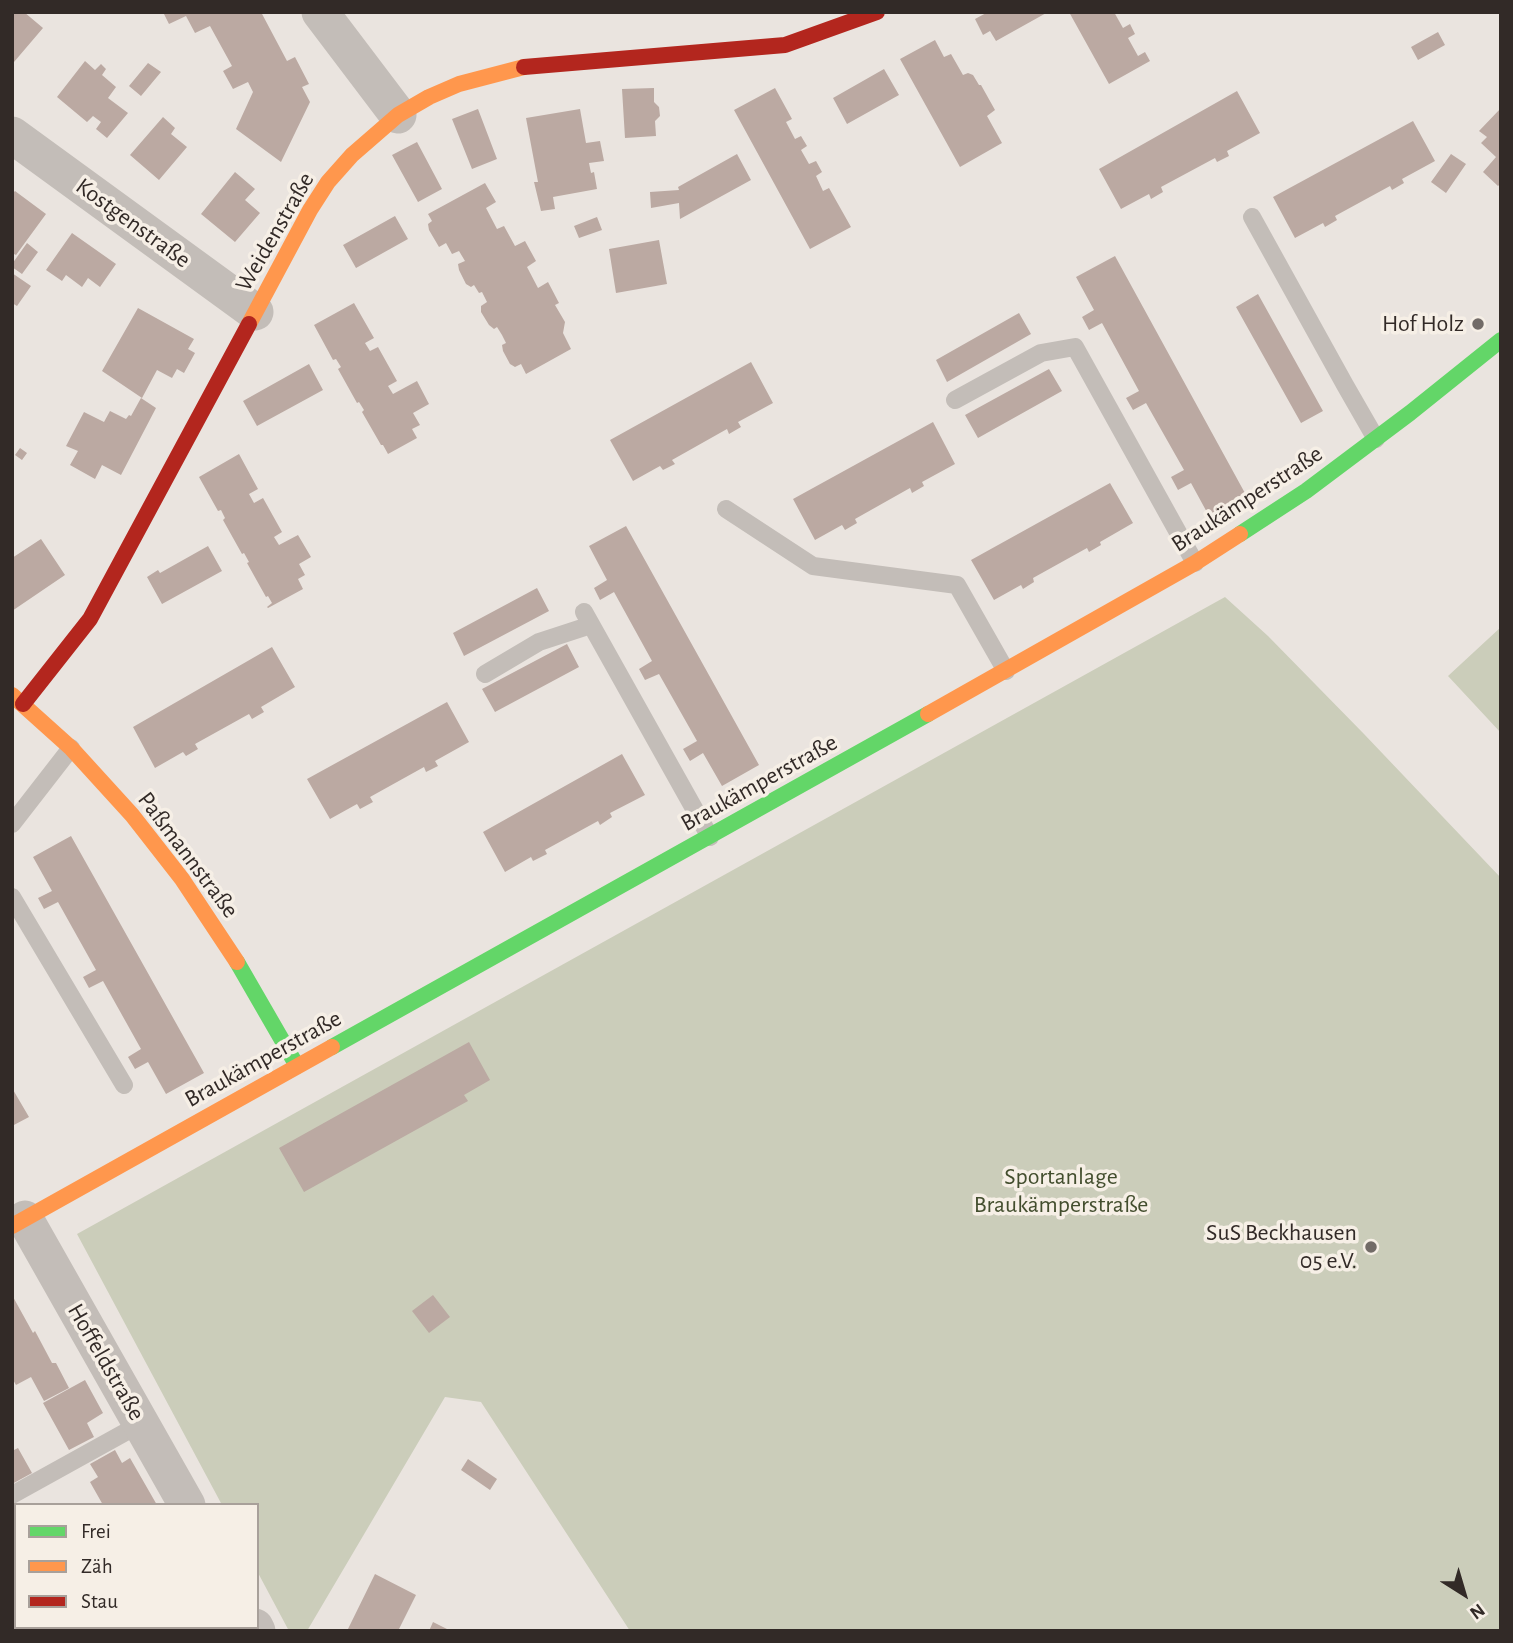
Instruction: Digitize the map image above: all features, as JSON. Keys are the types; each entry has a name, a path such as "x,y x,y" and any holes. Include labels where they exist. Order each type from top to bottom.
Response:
{"street":[{"path":"320,12 398,115"},
{"name":"Weidenstraße","path":"17,699 90,619 254,312 328,182 352,155 398,115 459,84 529,66 785,44 877,12"},
{"name":"Kostgenstraße","path":"12,135 254,312"},
{"name":"Braukämperstraße","path":"18,1223 1195,563 1306,491 1501,340"},
{"name":"Paßmannstraße","path":"17,699 71,748 132,815 181,879 228,946 297,1066"},
{"name":"Hoffeldstraße","path":"18,1223 142,1423 186,1503"}],"lane":[{"path":"1252,216 1376,439"},
{"path":"955,400 1041,353 1075,347 1195,563"},
{"path":"726,509 813,566 957,586 1006,671"},
{"path":"485,674 587,618 710,836"},
{"path":"12,824 71,748"},
{"path":"12,898 124,1085"},
{"path":"12,1495 142,1423"}],"green space":[{"name":"Sportanlage Braukämperstraße","path":"1225,597 1268,636 1501,878 1501,1631 630,1631 481,1402 445,1397 307,1631 289,1631 259,1575 259,1503 221,1503 77,1234"},
{"path":"1501,627 1501,733 1448,676"}],"building":[{"path":"12,12 24,12 43,28 14,62 12,60"},
{"path":"163,12 261,12 287,61 295,57 309,84 302,87 310,102 281,162 236,129 253,92 248,82 233,89 223,71 232,66 210,26 195,33 186,16 169,24"},
{"path":"988,12 1048,12 996,41 990,31 983,35 975,19"},
{"path":"1069,12 1114,12 1123,28 1130,24 1135,34 1128,38 1138,56 1145,52 1150,61 1109,84"},
{"path":"1438,32 1445,45 1418,60 1411,47"},
{"path":"935,40 944,57 951,54 963,75 973,75 981,85 995,110 987,116 1002,143 960,167 900,59"},
{"path":"85,61 95,70 101,64 106,69 102,75 116,87 108,98 128,113 107,138 96,129 101,122 93,116 87,122 57,97"},
{"path":"148,63 161,72 141,96 129,86"},
{"path":"884,69 899,95 847,124 833,98"},
{"path":"654,88 654,102 659,107 660,116 655,121 656,136 625,138 622,89"},
{"path":"775,88 792,119 786,122 795,139 801,136 807,146 801,150 809,164 816,161 822,172 816,176 823,191 829,188 851,227 810,249 734,110"},
{"path":"1237,91 1260,133 1227,151 1229,156 1217,162 1215,158 1161,187 1163,192 1151,199 1149,194 1121,209 1099,169"},
{"path":"1501,108 1501,183 1498,186 1483,172 1496,157 1481,143 1487,137 1479,131"},
{"path":"478,109 497,159 472,169 452,119"},
{"path":"580,109 586,143 600,141 604,161 589,163 591,173 594,172 597,189 553,197 555,209 541,211 534,182 538,182 526,118"},
{"path":"163,117 175,128 171,134 187,147 159,180 130,155"},
{"path":"1413,121 1435,161 1402,179 1404,183 1392,190 1390,186 1335,216 1337,220 1325,227 1323,223 1295,238 1273,197"},
{"path":"417,142 442,189 418,202 392,155"},
{"path":"737,154 751,180 680,219 679,203 651,208 650,192 679,190 678,187"},
{"path":"1451,154 1466,164 1446,193 1431,182"},
{"path":"235,172 255,189 245,200 260,213 235,242 201,214"},
{"path":"485,183 496,202 486,208 497,229 504,226 515,246 525,241 536,261 527,267 538,288 548,282 559,303 555,305 565,322 563,333 571,349 526,374 521,364 515,367 510,364 503,351 502,345 506,343 502,335 497,327 494,329 489,325 481,312 481,306 487,302 482,292 479,293 474,285 471,287 466,284 459,270 458,264 465,261 459,251 452,254 446,243 439,247 429,230 428,224 432,221 428,214"},
{"path":"15,191 46,214 16,255 12,253 12,194"},
{"path":"395,216 408,239 356,268 343,245"},
{"path":"597,217 602,230 579,238 574,226"},
{"path":"72,233 116,264 100,287 88,278 82,287 66,275 62,281 46,270"},
{"path":"659,240 667,284 616,293 609,249"},
{"path":"27,243 38,252 22,274 12,267 12,264"},
{"path":"1115,256 1246,495 1209,516 1191,483 1178,490 1171,477 1184,470 1146,403 1133,410 1126,398 1139,391 1102,323 1089,330 1082,317 1094,310 1076,277"},
{"path":"12,273 31,286 17,306 12,303"},
{"path":"1258,294 1323,411 1301,423 1236,307"},
{"path":"354,303 374,338 365,343 370,351 378,347 397,381 388,386 393,394 417,381 429,404 413,413 420,425 412,429 417,438 388,454 338,369 341,367 336,359 333,360 314,325"},
{"path":"138,308 194,339 188,349 195,353 184,373 177,369 172,378 157,370 142,398 102,371"},
{"path":"1019,313 1031,334 947,382 936,360"},
{"path":"751,362 773,403 738,422 741,427 729,434 727,429 672,460 675,464 663,470 660,466 633,481 610,440"},
{"path":"309,364 323,390 257,426 243,401"},
{"path":"1049,369 1062,391 978,438 965,415"},
{"path":"141,398 156,408 121,475 102,465 95,479 70,465 78,451 66,446 84,412 104,422 110,411 126,419 131,416"},
{"path":"933,422 955,464 922,482 924,486 912,493 910,488 855,519 857,523 845,530 842,525 815,540 793,499"},
{"path":"20,448 27,453 22,460 15,455"},
{"path":"239,454 258,489 249,494 254,503 263,498 282,532 274,537 279,545 298,535 311,557 299,564 305,575 298,579 303,589 268,608 272,603 268,596 266,597 244,553 242,554 223,520 225,518 221,510 218,511 199,477"},
{"path":"1110,483 1133,523 1100,542 1101,545 1089,552 1087,548 1033,578 1034,582 1023,589 1021,585 994,600 971,560"},
{"path":"626,526 759,765 722,786 703,753 690,761 683,749 697,741 659,674 645,680 639,669 652,661 614,592 600,600 594,588 607,580 589,546"},
{"path":"41,539 65,575 12,611 12,558"},
{"path":"208,546 222,571 162,604 147,577 158,570 160,573"},
{"path":"537,588 549,611 464,656 453,633"},
{"path":"567,644 579,667 495,712 482,689"},
{"path":"272,647 295,687 261,707 264,712 252,719 249,714 195,744 198,749 186,756 183,752 155,768 133,727"},
{"path":"447,702 469,742 435,761 438,766 426,772 424,767 370,797 373,802 360,809 357,804 330,819 307,779"},
{"path":"622,754 645,795 610,813 612,817 600,825 598,821 545,850 547,854 533,861 531,857 505,872 483,832"},
{"path":"71,836 204,1073 166,1094 148,1062 135,1069 128,1057 141,1049 103,981 89,988 83,977 96,970 58,902 44,909 38,898 52,891 33,857"},
{"path":"469,1042 490,1080 464,1095 468,1101 304,1192 279,1148"},
{"path":"12,1088 29,1117 12,1126"},
{"path":"12,1295 69,1388 44,1401 31,1377 16,1385 12,1378"},
{"path":"433,1295 450,1317 429,1333 412,1311"},
{"path":"85,1380 103,1413 87,1423 94,1437 69,1450 43,1403"},
{"path":"18,1448 32,1473 12,1484 12,1451"},
{"path":"115,1450 122,1463 130,1458 156,1503 102,1503 90,1482 98,1477 90,1464"},
{"path":"468,1459 497,1479 490,1490 461,1470"},
{"path":"375,1574 416,1595 398,1631 347,1631"},
{"path":"433,1622 451,1631 429,1631"}],"traffic: fast":[{"path":"1240,534 1306,491 1501,340"},
{"path":"332,1047 928,714"},
{"path":"237,962 297,1066"}],"traffic: slow":[{"path":"249,324 310,210 328,182 352,155 398,115 429,97 459,84 524,67"},
{"path":"928,714 1195,563 1240,534"},
{"path":"12,695 71,748 132,815 182,879 237,962"},
{"path":"12,1226 332,1047"}],"traffic: jam":[{"path":"524,67 785,45 877,12"},
{"path":"23,704 90,619 249,324"}],"place":[{"name":"Hof Holz","path":"1478,324"},
{"name":"SuS Beckhausen 05 e.V.","path":"1371,1247"}]}
